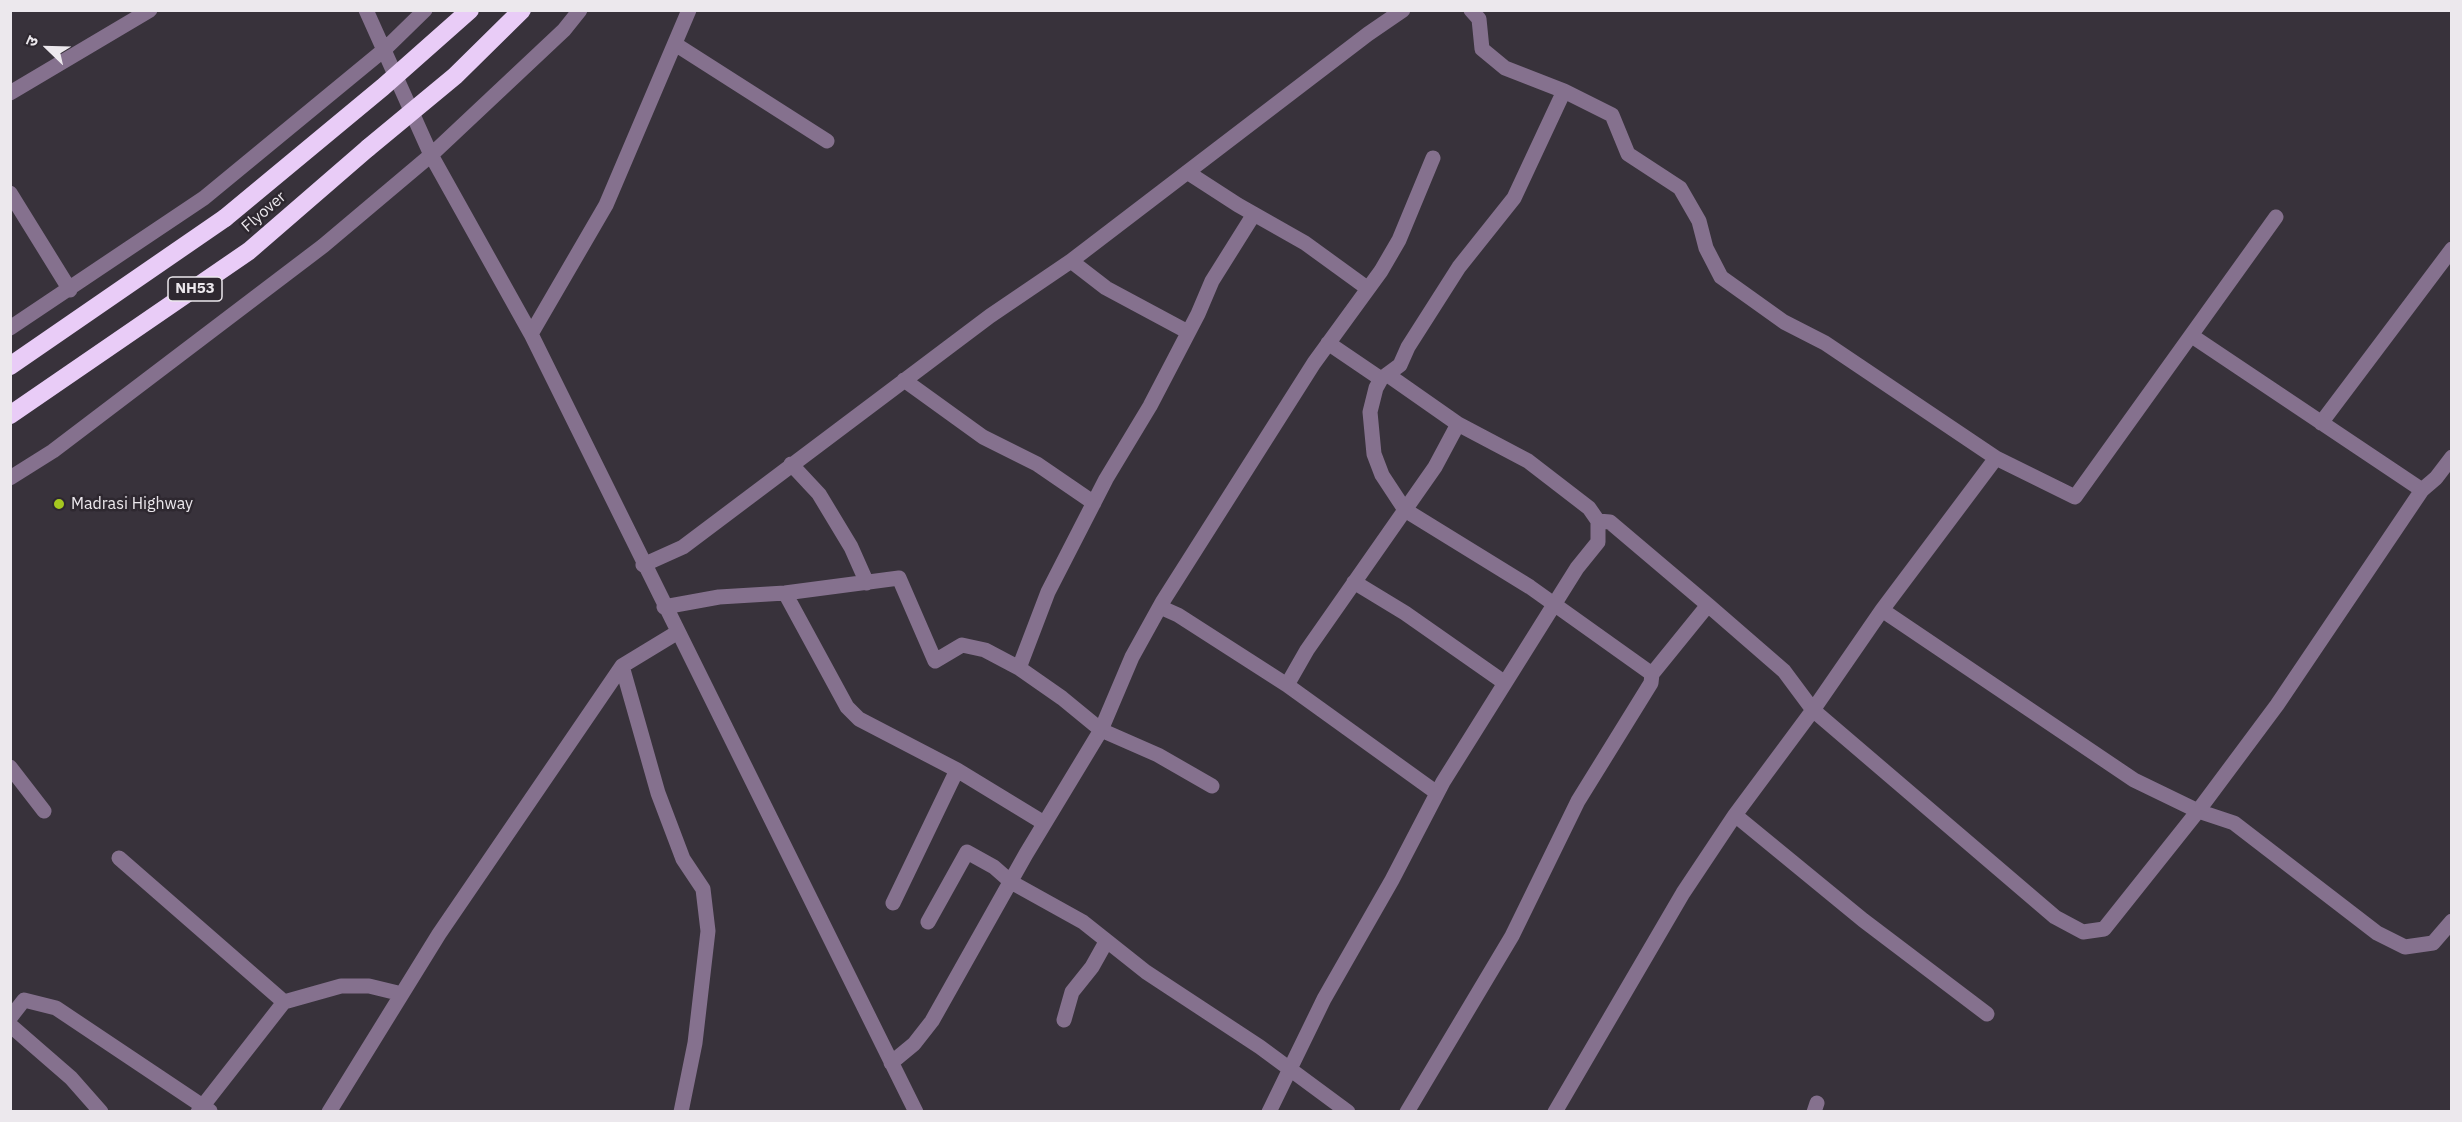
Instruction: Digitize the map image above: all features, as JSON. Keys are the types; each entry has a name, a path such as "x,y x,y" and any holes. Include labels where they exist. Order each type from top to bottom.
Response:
{"highway":[{"name":"Flyover","path":"10,366 225,218 383,87 470,10"},
{"name":"Flyover","path":"10,416 249,251 455,76 522,10"}],"street":[{"path":"10,93 150,10"},
{"path":"366,10 431,155 531,334 643,565 916,1112"},
{"path":"10,328 70,290 204,198 385,49 425,10"},
{"path":"10,478 53,451 322,246 431,155 564,30 580,10"},
{"path":"531,334 606,205 689,10"},
{"path":"643,565 683,547 904,380 1071,261 1270,107 1403,10"},
{"path":"1471,10 1479,19 1482,49 1505,68 1564,91 1612,115 1628,154 1680,188 1699,221 1706,248 1720,277 1784,322 1825,343 1996,458 2075,497 2276,217"},
{"path":"675,44 828,141"},
{"path":"1564,91 1514,198 1460,267 1408,347 1400,365 1376,388 1370,412 1374,454 1382,475 1405,510 1530,587 1652,674"},
{"path":"891,1063 914,1044 932,1021 1044,823 1101,730 1132,657 1160,607 1328,343 1399,240 1433,158"},
{"path":"1188,172 1305,243 1367,288"},
{"path":"10,193 70,290"},
{"path":"1019,668 1048,592 1094,503 1188,332 1212,281 1254,214"},
{"path":"2321,423 2451,249"},
{"path":"1071,261 1106,288 1188,332"},
{"path":"2192,336 2422,490"},
{"path":"1269,1112 1324,999 1392,880 1437,793 1553,605 1598,542 1598,521 1589,508 1528,461 1458,424 1328,343"},
{"path":"904,380 983,437 1037,464 1094,503"},
{"path":"1287,685 1354,582 1435,467 1458,424"},
{"path":"1598,521 1610,522 1708,605 1784,671 1814,710 2055,917 2083,932 2104,929 2198,811 2277,705 2422,490 2436,478 2451,457"},
{"path":"1555,1112 1683,893 1735,815 1814,710 1882,610 1996,458"},
{"path":"791,464 819,494 851,547 867,583"},
{"path":"664,606 719,597 785,593 899,578 935,661 962,645 985,650 1019,668 1062,698 1101,730 1158,755 1212,786"},
{"path":"1354,582 1405,613 1505,683"},
{"path":"785,593 847,707 859,719 957,771 1044,823"},
{"path":"1407,1112 1512,936 1578,801 1650,683 1652,674 1708,605"},
{"path":"1160,607 1178,615 1287,685 1437,793"},
{"path":"1882,610 2134,780 2198,811 2234,823 2377,933 2405,947 2433,943 2451,921"},
{"path":"329,1112 439,934 622,666 678,632"},
{"path":"622,666 658,793 683,859 703,889 708,931 695,1042 681,1112"},
{"path":"10,767 44,811"},
{"path":"893,903 957,771"},
{"path":"1735,815 1863,920 1987,1014"},
{"path":"928,922 968,852 994,867 1011,882 1083,922 1106,942 1181,996 1260,1047 1348,1112"},
{"path":"119,858 284,1002"},
{"path":"1064,1020 1072,992 1092,968 1106,942"},
{"path":"10,1018 24,1000 57,1008 204,1110 284,1002 341,986 369,986 402,994"},
{"path":"10,1024 71,1078 101,1112"}],"place":[{"name":"Madrasi Highway","path":"59,504"}]}
